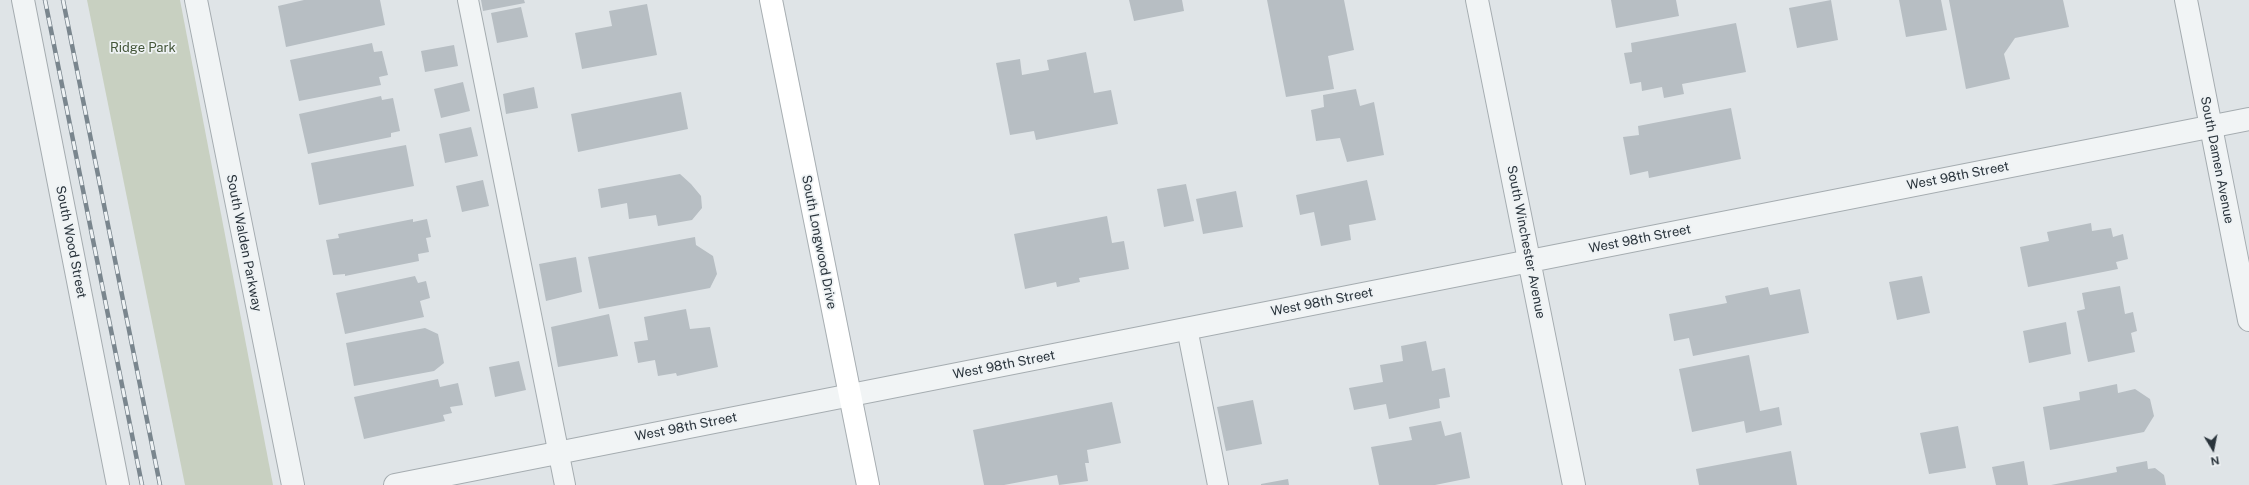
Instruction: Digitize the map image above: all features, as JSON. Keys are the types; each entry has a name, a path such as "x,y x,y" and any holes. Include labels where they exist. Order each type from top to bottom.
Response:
{"street":[{"name":"South Wood Street","path":"23,0 118,485"},
{"name":"South Walden Parkway","path":"196,0 293,485"},
{"name":"South Longwood Drive","path":"771,0 868,485"},
{"name":"South Winchester Avenue","path":"1478,0 1574,485"},
{"name":"South Damen Avenue","path":"2186,0 2249,320"},
{"name":"West 98th Street","path":"395,485 2249,119"}],"lane":[{"path":"468,0 565,485"},
{"path":"1187,328 1218,485"}],"green space":[{"name":"Ridge Park","path":"87,0 180,0 273,485 185,485"}],"building":[{"path":"304,0 380,0 385,25 286,47 278,6"},
{"path":"481,0 524,0 525,3 483,11"},
{"path":"1129,0 1182,0 1184,11 1134,21"},
{"path":"1267,0 1344,0 1354,50 1328,56 1334,89 1286,97"},
{"path":"1611,0 1676,0 1679,16 1616,28"},
{"path":"1831,0 1838,40 1797,48 1789,8"},
{"path":"1899,0 1941,0 1947,30 1906,37"},
{"path":"1949,0 2063,0 2069,27 2015,38 2004,54 2010,79 1966,89"},
{"path":"647,4 657,55 582,69 575,33 612,26 609,11"},
{"path":"521,7 528,37 497,43 491,13"},
{"path":"1736,23 1746,72 1682,84 1684,94 1664,98 1662,87 1642,91 1641,82 1630,84 1624,53 1632,52 1631,43"},
{"path":"372,43 374,52 382,51 388,75 379,77 381,85 299,101 290,60"},
{"path":"454,45 458,66 425,72 421,51"},
{"path":"1086,52 1094,93 1111,90 1118,124 1036,140 1034,131 1010,135 996,63 1020,59 1022,75 1049,70 1047,60"},
{"path":"463,82 470,111 441,118 434,89"},
{"path":"534,87 538,108 506,114 503,94"},
{"path":"1356,89 1360,106 1374,102 1384,155 1347,162 1340,138 1316,141 1311,110 1324,107 1323,95"},
{"path":"681,92 688,129 578,152 571,114"},
{"path":"381,96 382,100 393,98 400,131 391,133 391,137 308,154 299,114"},
{"path":"1731,108 1741,159 1649,178 1648,171 1630,175 1623,137 1639,135 1638,126"},
{"path":"471,127 478,156 445,163 439,134"},
{"path":"406,145 414,186 319,205 311,163"},
{"path":"680,174 701,196 702,208 692,220 658,226 656,215 629,219 627,203 601,208 598,189"},
{"path":"483,180 489,206 462,212 456,186"},
{"path":"1367,180 1376,220 1349,225 1351,240 1321,246 1314,212 1300,215 1296,195"},
{"path":"1186,184 1194,221 1164,227 1157,189"},
{"path":"1236,191 1243,227 1203,234 1196,199"},
{"path":"1107,216 1112,243 1124,241 1129,269 1079,278 1080,282 1057,287 1056,282 1025,289 1014,234"},
{"path":"413,219 413,222 427,219 431,237 426,238 429,252 418,254 419,261 345,276 345,274 333,275 326,240 339,238 338,234"},
{"path":"2091,223 2092,231 2111,228 2113,237 2123,234 2128,259 2116,262 2118,269 2028,287 2020,247 2049,241 2047,232"},
{"path":"695,237 696,245 713,256 717,274 710,288 599,309 588,257"},
{"path":"576,257 582,292 546,301 539,264"},
{"path":"415,276 418,283 426,281 430,298 420,301 424,317 345,334 336,293"},
{"path":"1922,276 1930,313 1897,320 1889,282"},
{"path":"2120,286 2125,314 2133,312 2137,331 2131,333 2135,352 2088,362 2077,311 2085,309 2082,293"},
{"path":"1768,287 1770,295 1800,289 1809,333 1693,356 1689,338 1674,341 1669,314 1727,303 1725,296"},
{"path":"686,309 690,329 710,327 718,367 677,376 676,373 658,376 655,360 638,363 634,342 648,340 644,317"},
{"path":"609,314 618,356 558,367 551,327"},
{"path":"2066,322 2071,354 2029,363 2023,331"},
{"path":"425,328 438,334 444,363 434,371 354,386 346,343"},
{"path":"1426,341 1432,371 1445,368 1450,397 1439,399 1440,408 1389,419 1386,404 1354,410 1349,388 1383,382 1380,365 1403,361 1401,346"},
{"path":"1749,355 1760,411 1779,407 1782,425 1746,433 1744,421 1692,432 1679,369"},
{"path":"519,361 526,390 495,397 489,367"},
{"path":"438,379 440,387 458,383 463,405 450,407 452,413 443,415 445,421 364,439 354,397"},
{"path":"2117,384 2118,393 2135,389 2150,399 2154,416 2144,432 2050,450 2043,407 2080,400 2079,392"},
{"path":"1253,400 1262,444 1226,451 1217,407"},
{"path":"1112,402 1121,443 1087,450 1089,463 1085,463 1088,481 1059,485 1057,475 1004,485 984,485 973,430"},
{"path":"1441,421 1445,436 1461,432 1470,478 1435,485 1379,485 1371,447 1412,440 1409,427"},
{"path":"1958,426 1966,468 1929,474 1920,433"},
{"path":"1791,451 1797,485 1699,485 1696,469"},
{"path":"2024,461 2028,485 1996,485 1992,467"},
{"path":"2147,461 2148,469 2155,468 2164,475 2166,485 2051,485 2117,472 2116,467"},
{"path":"1288,479 1289,485 1261,485 1261,484"}],"railway":[{"path":"45,0 142,485"},
{"path":"63,0 160,485"}]}
